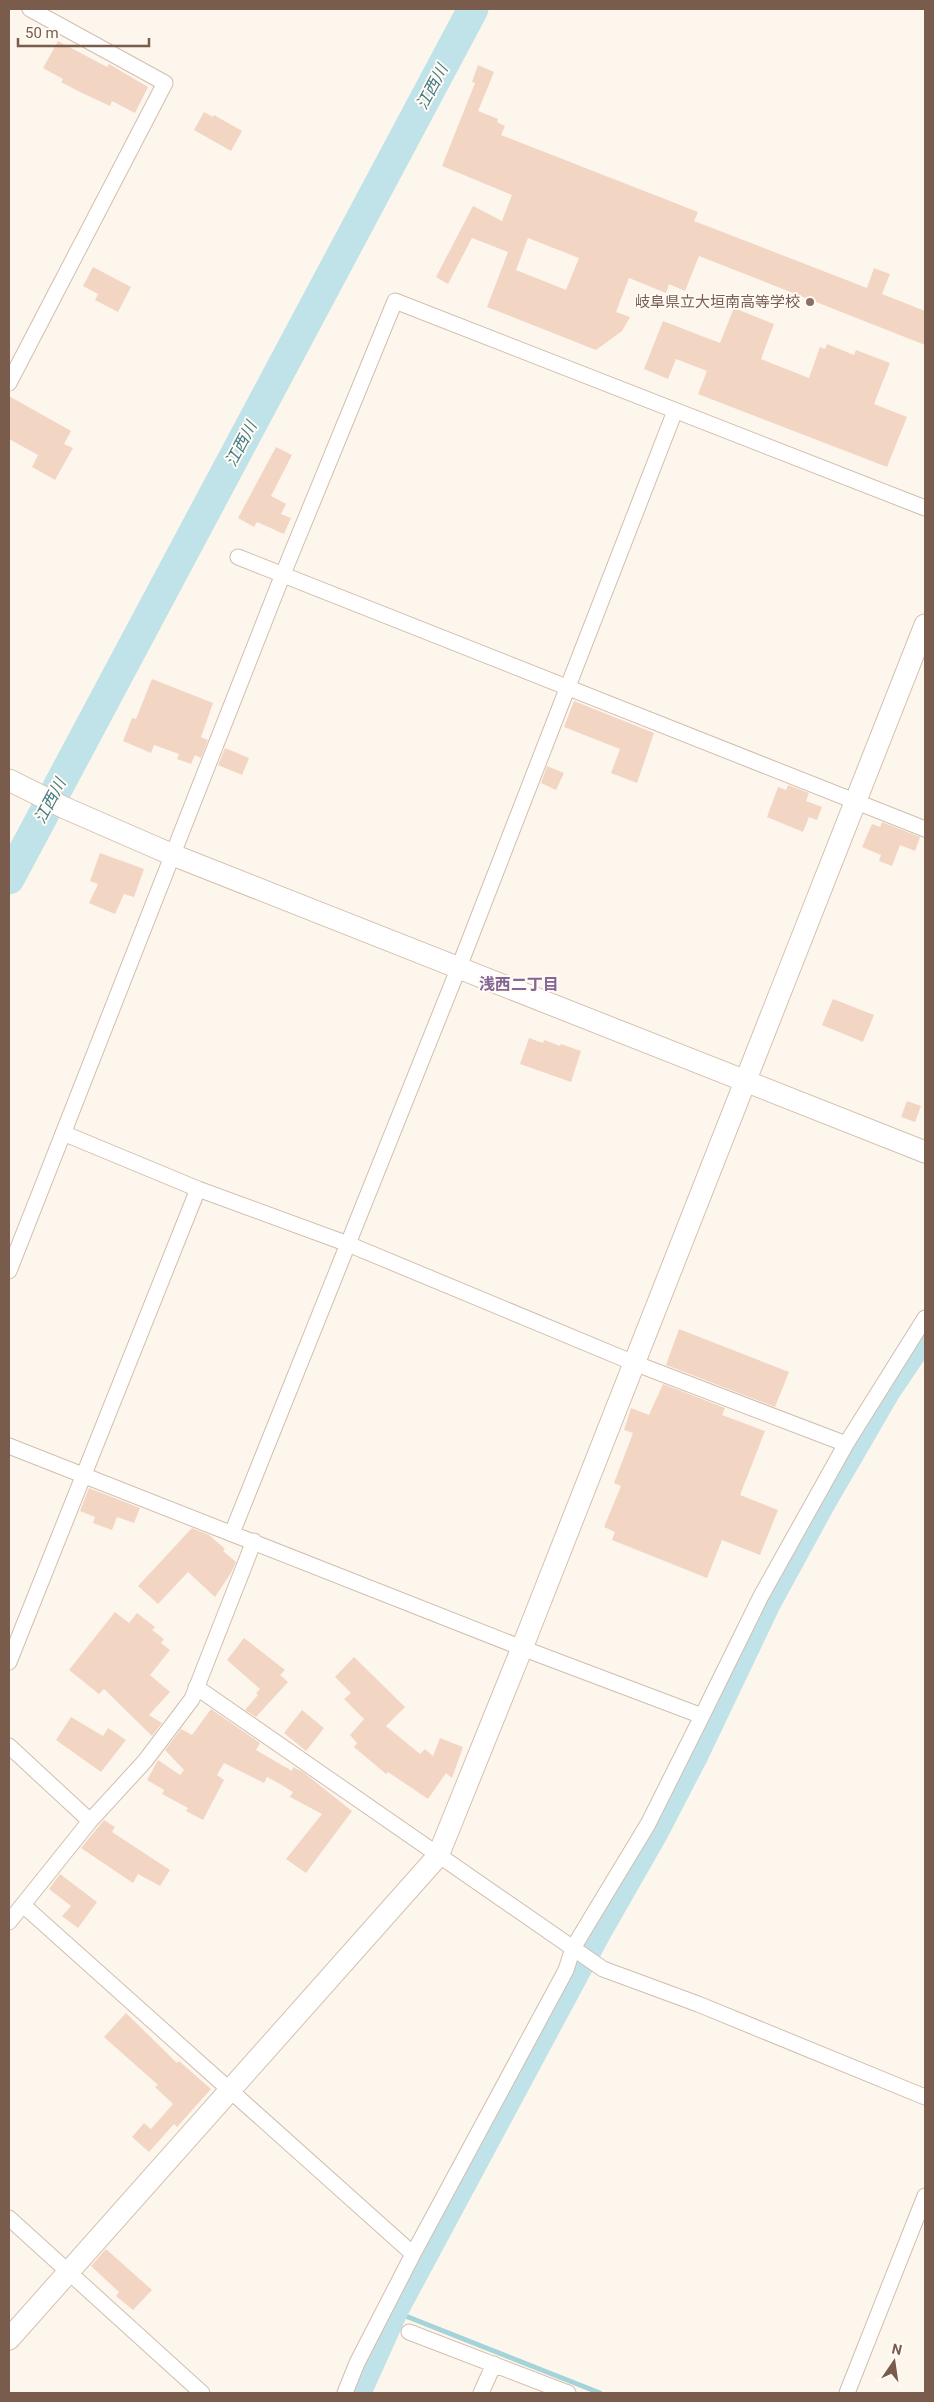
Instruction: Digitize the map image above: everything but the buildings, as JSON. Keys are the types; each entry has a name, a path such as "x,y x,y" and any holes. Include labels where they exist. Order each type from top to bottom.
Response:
{"street":[{"path":"9,383 165,83 30,9"},
{"path":"9,1271 283,574 395,301 925,508"},
{"path":"232,1534 459,968 569,688 675,410"},
{"path":"238,556 925,829"},
{"path":"9,2339 438,1856 522,1648 925,625"},
{"path":"9,780 65,808 173,855 746,1079 925,1152"},
{"path":"63,1133 198,1189 348,1244 634,1363 846,1444"},
{"path":"9,1662 85,1476 198,1189"},
{"path":"345,2393 412,2254 566,1970 573,1948 648,1824 761,1596 846,1444 925,1318"},
{"path":"9,1446 522,1648 702,1716"},
{"path":"9,1922 90,1821 146,1761 192,1699 254,1541"},
{"path":"196,1687 603,1969 698,2004 925,2097"},
{"path":"9,1746 90,1821"},
{"path":"23,1905 412,2254"},
{"path":"847,2393 925,2196"},
{"path":"9,2218 202,2393"},
{"path":"409,2332 568,2393"},
{"path":"481,2393 494,2364"}],"waterway":[{"name":"江西川","path":"9,879 473,9"},
{"path":"362,2393 398,2313 602,1933 658,1835 699,1756 771,1605 825,1506 890,1394 925,1342"},
{"path":"398,2313 600,2393"}],"place":[{"name":"岐阜県立大垣南高等学校","path":"810,302"}],"district":[{"name":"浅西二丁目","path":"519,984"}]}
